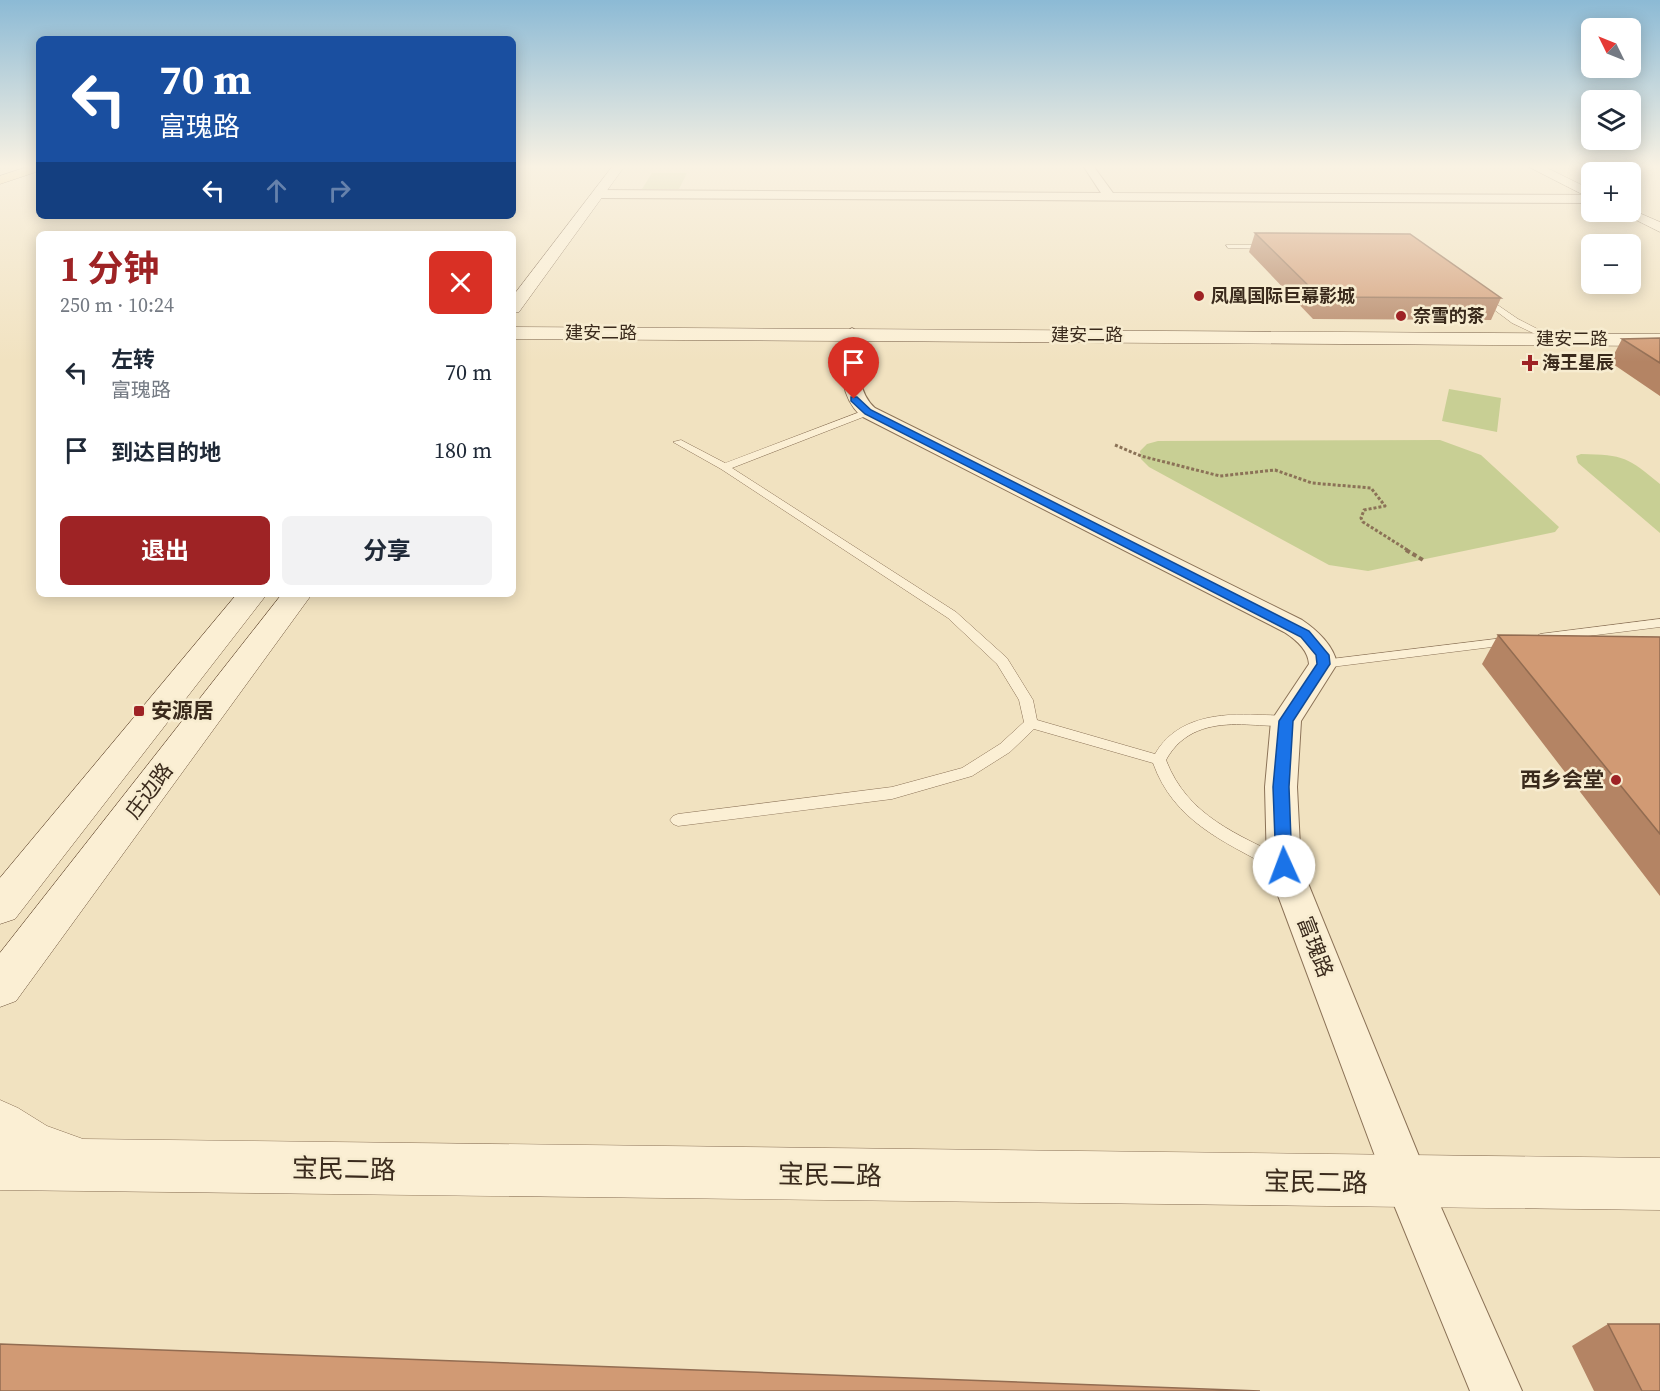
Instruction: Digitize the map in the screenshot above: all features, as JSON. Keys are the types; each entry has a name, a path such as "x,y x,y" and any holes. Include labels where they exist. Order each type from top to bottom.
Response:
{"main road":[{"path":"516,304 570,232"},
{"name":"建安二路","path":"516,333 852,333 1660,340"},
{"name":"庄边路","path":"0,907 250,597"},
{"name":"庄边路","path":"3,987 295,597"},
{"path":"0,1125 35,1148 95,1165"},
{"name":"宝民二路","path":"0,1164 1407,1183 1660,1184"}],"street":[{"path":"852,333 852,391 860,406 868,412 1293,626 1305,634 1322,655 1323,664"},
{"name":"富瑰路","path":"1323,664 1286,721 1281,787 1284,866 1407,1183 1496,1391"}],"lane":[{"path":"1228,246 1275,247"},
{"path":"1472,290 1515,321 1553,339"},
{"path":"724,467 868,412"},
{"path":"678,441 724,467 952,615 1002,661 1026,700 1031,723"},
{"path":"1323,664 1660,623"},
{"path":"1284,866 1208,825 1178,800 1164,778 1159,760 1169,744 1188,730 1214,722 1286,721"},
{"path":"1031,723 1159,760"},
{"path":"678,820 891,793 967,772 1005,748 1031,723"}],"path":[{"path":"1116,445 1141,456 1220,477 1275,470 1312,483 1371,488 1385,506 1364,510 1361,518 1423,560"}],"green space":[{"path":"1449,389 1501,398 1497,432 1442,421"},
{"path":"1440,440 1481,455 1559,527 1555,532 1368,571 1329,565 1149,467 1141,459 1140,451 1147,444 1158,441"},
{"path":"1581,454 1607,455 1625,459 1660,484 1660,533 1578,463 1576,456"}],"building":[{"path":"1255,233 1410,234 1501,298 1320,297"},
{"path":"1660,338 1660,363 1622,339"},
{"path":"1498,635 1660,637 1660,834"},
{"path":"1608,1324 1660,1324 1660,1391 1642,1391"},
{"path":"0,1344 1260,1391 0,1391"}],"place":[{"name":"凤凰国际巨幕影城","path":"1199,296"},
{"name":"奈雪的茶","path":"1401,316"},
{"name":"海王星辰","path":"1530,363"},
{"name":"安源居","path":"139,711"},
{"name":"西乡会堂","path":"1616,780"}],"route":[{"path":"854,399 868,412 1305,634 1322,655 1323,664 1319,674 1286,721 1281,787 1284,866"}]}
